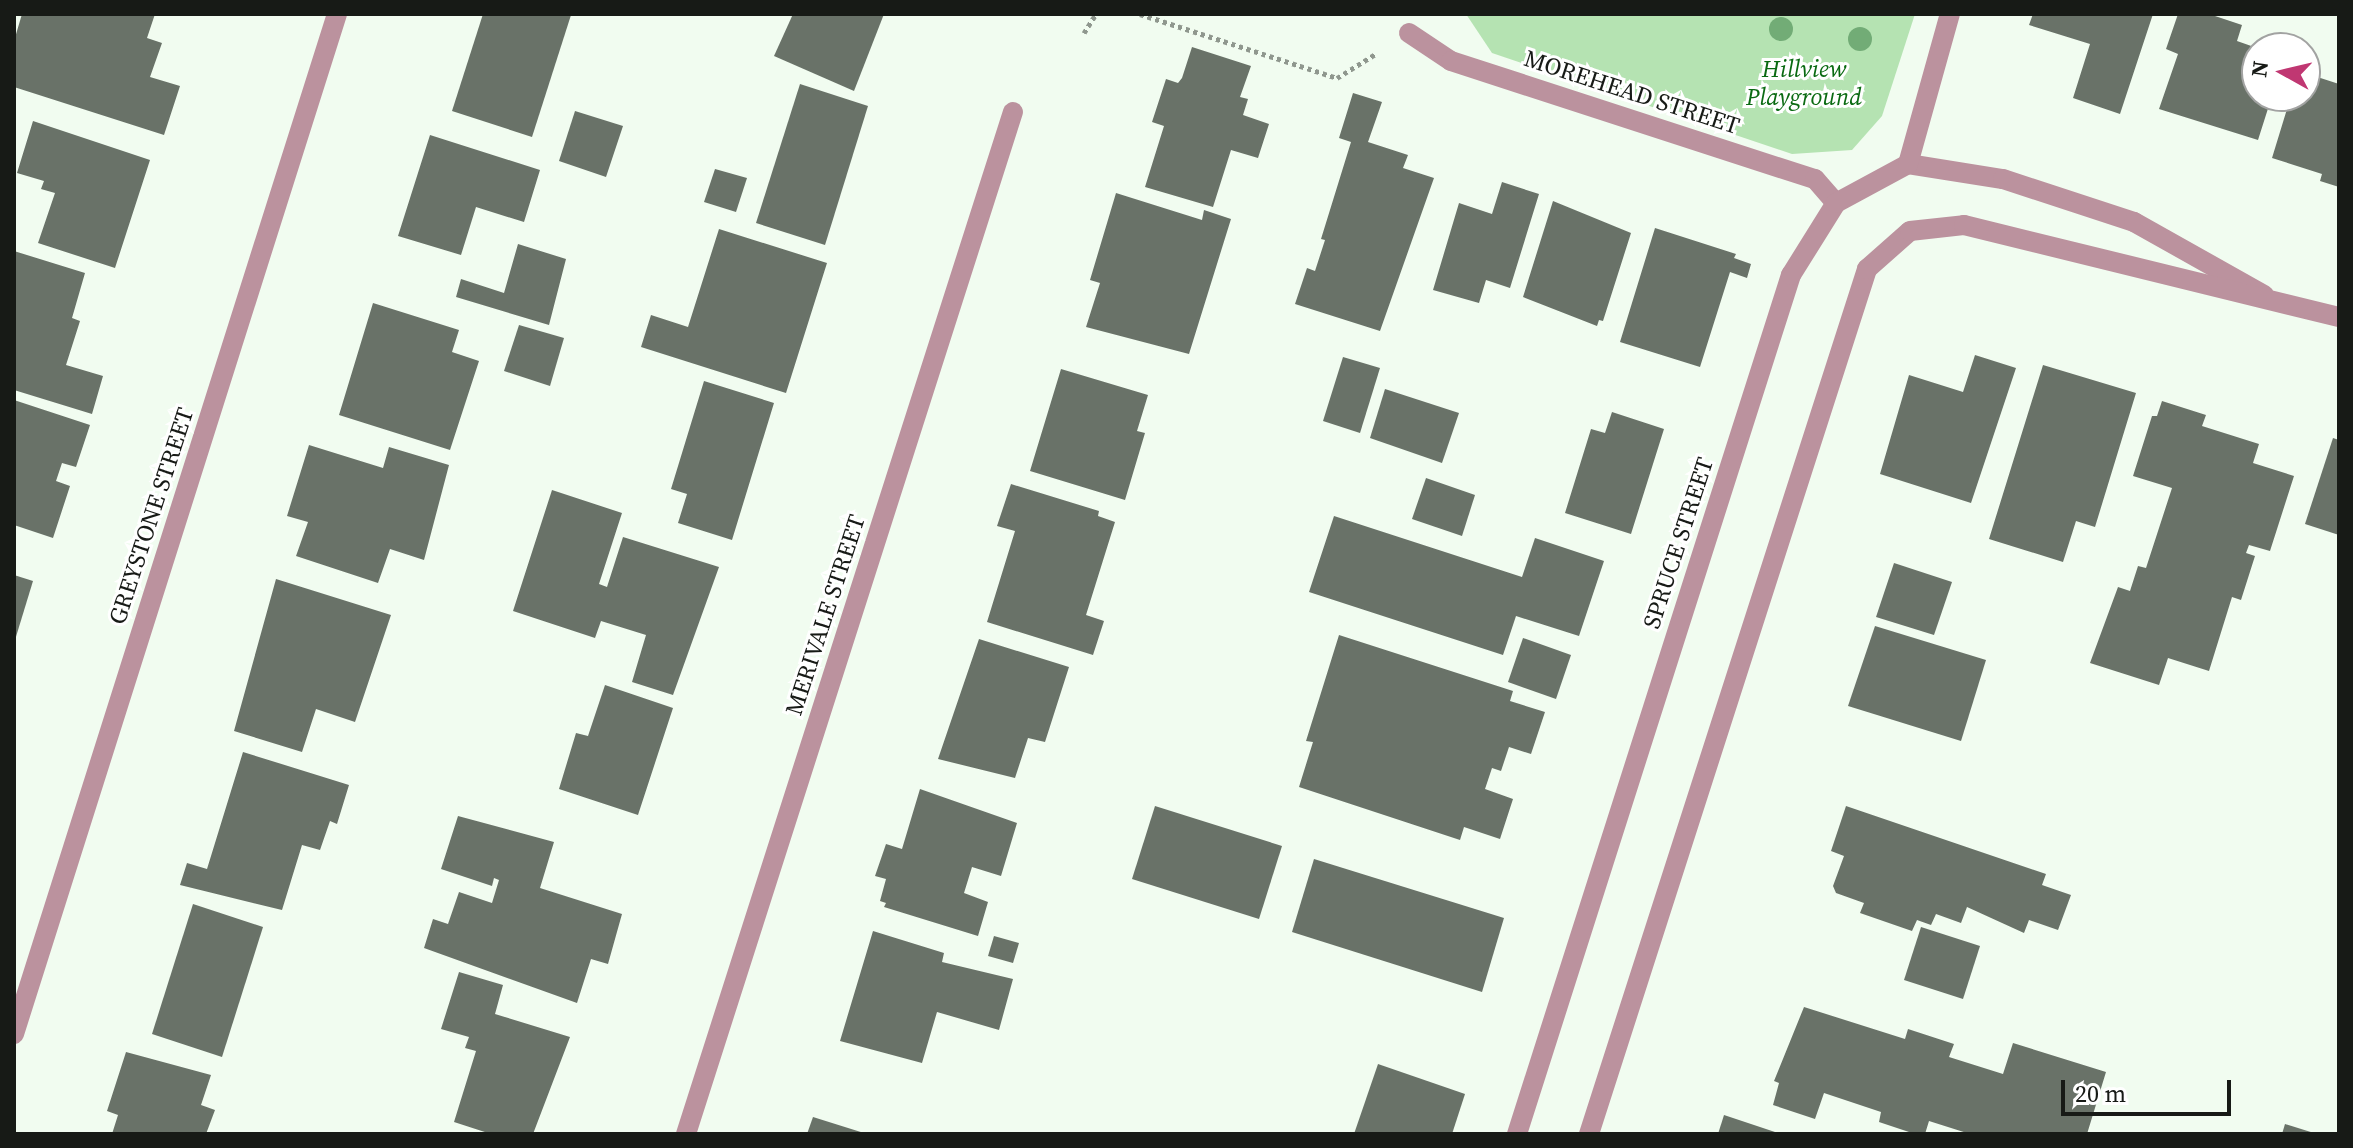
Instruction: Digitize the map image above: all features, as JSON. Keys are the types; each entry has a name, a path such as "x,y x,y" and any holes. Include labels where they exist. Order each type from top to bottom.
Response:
{"street":[{"name":"GREYSTONE STREET","path":"14,1034 337,14"},
{"path":"1950,14 1908,164 2003,179 2134,222 2269,298"},
{"name":"MOREHEAD STREET","path":"1409,33 1451,61 1815,179 1836,203"},
{"name":"MERIVALE STREET","path":"686,1134 1013,112"},
{"name":"SPRUCE STREET","path":"1517,1134 1791,275 1836,203 1908,164"},
{"path":"1589,1134 1867,269 1910,231 1964,225 2339,317"}],"path":[{"path":"1084,33 1096,14"},
{"path":"1140,14 1337,78"}],"green space":[{"name":"Hillview Playground","path":"1466,14 1915,14 1882,116 1852,150 1792,154 1492,53"}],"building":[{"path":"22,14 155,14 147,38 162,43 150,77 180,86 164,135 14,87 14,41"},
{"path":"483,14 571,15 532,137 452,111"},
{"path":"793,14 884,14 854,91 774,56"},
{"path":"2033,14 2153,14 2120,114 2073,98 2090,44 2029,25"},
{"path":"2178,14 2209,14 2242,25 2237,41 2241,42 2241,112 2267,112 2258,140 2159,109 2178,54 2166,49"},
{"path":"1192,47 1251,66 1240,97 1248,99 1243,115 1269,124 1258,158 1231,150 1213,207 1145,187 1164,126 1152,122 1166,79 1178,83"},
{"path":"2321,78 2339,84 2339,187 2320,181 2322,174 2272,158 2286,112 2321,112"},
{"path":"800,84 868,106 825,245 756,223"},
{"path":"1353,93 1382,102 1368,142 1408,155 1403,168 1434,178 1380,331 1295,304 1307,268 1315,271 1325,240 1321,239 1351,142 1339,138"},
{"path":"575,111 623,126 606,177 559,161"},
{"path":"33,121 150,160 115,268 38,243 55,193 41,189 44,181 17,173"},
{"path":"430,135 540,170 524,222 476,207 461,255 398,236"},
{"path":"715,169 747,178 736,212 704,202"},
{"path":"1502,182 1539,194 1510,288 1486,280 1479,303 1433,290 1459,203 1492,214"},
{"path":"1116,193 1202,220 1204,210 1231,219 1189,354 1086,327 1100,283 1090,280"},
{"path":"1553,201 1631,233 1603,321 1599,320 1597,326 1523,297"},
{"path":"1655,228 1736,254 1734,258 1751,264 1747,278 1730,272 1700,367 1620,342"},
{"path":"719,229 827,263 786,393 641,347 651,315 688,327"},
{"path":"518,244 566,259 549,325 456,297 461,279 504,293"},
{"path":"14,251 85,273 72,318 80,321 66,365 103,376 92,414 14,390"},
{"path":"373,303 459,330 452,352 479,361 450,450 339,415"},
{"path":"519,325 564,338 550,386 504,371"},
{"path":"1975,355 2016,368 1971,503 1880,474 1909,375 1963,392"},
{"path":"1343,357 1380,368 1360,433 1323,421"},
{"path":"2043,365 2136,393 2095,527 2076,521 2063,562 1989,539"},
{"path":"1061,369 1148,395 1137,431 1145,433 1125,500 1030,471"},
{"path":"704,381 774,403 732,540 678,523 687,494 671,489"},
{"path":"1385,389 1459,413 1442,463 1370,438"},
{"path":"14,400 90,425 76,467 62,463 56,481 70,486 53,538 14,525"},
{"path":"2162,401 2206,415 2202,426 2259,444 2253,463 2294,476 2270,551 2249,545 2246,553 2255,556 2241,600 2232,597 2209,671 2168,658 2159,685 2090,663 2118,587 2130,591 2138,566 2146,568 2172,488 2133,476 2152,416 2157,416"},
{"path":"1612,412 1664,429 1631,534 1565,513 1591,429 1605,433"},
{"path":"2333,438 2339,440 2339,535 2305,524"},
{"path":"309,445 383,468 389,447 449,465 424,560 390,549 378,583 296,556 308,522 287,516"},
{"path":"1426,478 1475,495 1462,536 1412,519"},
{"path":"1011,484 1099,511 1098,516 1115,522 1086,615 1104,621 1093,655 987,622 1015,531 997,526"},
{"path":"552,490 622,513 599,584 607,587 623,537 719,567 673,695 632,682 646,635 601,621 595,638 513,611"},
{"path":"1334,516 1522,577 1535,538 1604,561 1579,636 1516,616 1503,655 1309,592"},
{"path":"1894,563 1952,582 1934,635 1876,617"},
{"path":"14,575 33,581 15,640 14,640"},
{"path":"276,579 391,615 355,722 316,709 302,752 234,731"},
{"path":"1875,626 1986,660 1961,741 1848,706"},
{"path":"1339,635 1513,691 1510,701 1545,712 1531,754 1509,747 1501,771 1492,768 1485,789 1513,799 1500,839 1464,827 1460,840 1299,787 1313,742 1306,741"},
{"path":"1523,638 1571,655 1556,699 1508,682"},
{"path":"979,639 1069,667 1045,742 1028,738 1015,778 938,759"},
{"path":"605,685 673,708 638,815 559,789 576,733 588,736"},
{"path":"243,752 349,785 337,824 330,821 320,850 302,845 282,910 180,885 187,863 207,869"},
{"path":"920,789 1017,823 1001,876 972,867 964,893 988,902 978,936 884,907 886,903 880,901 886,879 875,876 886,844 902,849"},
{"path":"1155,806 1282,846 1259,919 1132,879"},
{"path":"1846,806 2046,874 2042,885 2071,895 2058,930 2029,920 2024,933 1967,907 1961,923 1936,914 1931,925 1917,920 1912,931 1860,913 1864,903 1836,893 1833,886 1844,856 1831,851"},
{"path":"458,816 554,842 540,888 622,914 608,964 591,959 577,1003 424,948 433,919 448,924 459,892 492,903 499,880 494,878 492,886 441,869"},
{"path":"1314,859 1504,918 1482,992 1292,932"},
{"path":"193,904 263,927 222,1057 152,1034"},
{"path":"1921,927 1980,946 1963,999 1904,980"},
{"path":"873,931 944,953 942,962 1013,979 999,1030 937,1012 922,1063 840,1041"},
{"path":"994,936 1019,943 1013,963 988,956"},
{"path":"459,972 503,985 495,1014 570,1037 533,1134 491,1134 454,1122 476,1051 465,1048 469,1037 441,1029"},
{"path":"1804,1007 1905,1039 1908,1029 1954,1044 1949,1057 2003,1074 2013,1043 2106,1072 2087,1134 1970,1134 1929,1121 1925,1134 1915,1134 1879,1122 1881,1112 1824,1093 1815,1119 1773,1105 1779,1083 1774,1081"},
{"path":"126,1052 211,1075 201,1105 215,1110 206,1134 112,1134 118,1115 107,1111"},
{"path":"1378,1064 1465,1094 1452,1134 1354,1134"},
{"path":"1724,1115 1778,1133 1778,1134 1718,1134"},
{"path":"813,1117 864,1133 864,1134 807,1134"},
{"path":"2285,1124 2314,1133 2314,1134 2282,1134"}]}
